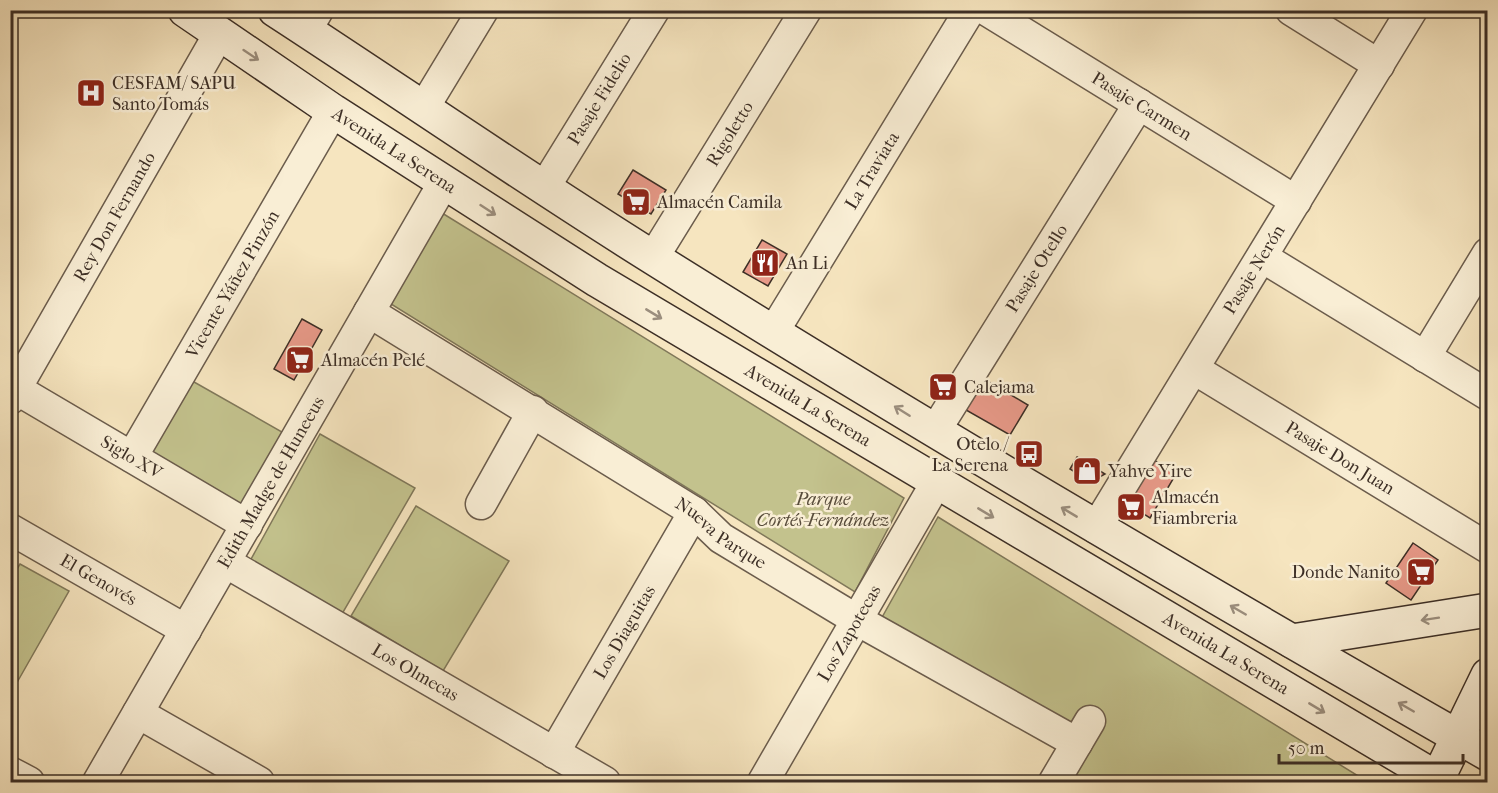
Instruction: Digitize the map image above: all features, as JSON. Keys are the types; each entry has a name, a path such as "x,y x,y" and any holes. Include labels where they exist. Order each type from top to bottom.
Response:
{"main road":[{"name":"Avenida La Serena","path":"185,10 333,111 597,280 1439,781"},
{"path":"274,10 312,21 423,109 653,258 935,431 1096,528 1488,754"},
{"path":"1292,641 1488,610"},
{"path":"1439,781 1457,736 1488,675"}],"street":[{"path":"423,109 483,10"},
{"name":"Pasaje Fidelio","path":"544,188 654,10"},
{"name":"Rigoletto","path":"653,258 806,10"},
{"name":"La Traviata","path":"774,331 970,10"},
{"name":"Pasaje Carmen","path":"986,10 1296,201"},
{"path":"1291,10 1379,65"},
{"name":"Pasaje Nerón","path":"1096,528 1412,10"},
{"name":"Rey Don Fernando","path":"13,394 219,34"},
{"name":"Pasaje Otello","path":"935,431 1139,104"},
{"name":"Vicente Yáñez Pinzón","path":"132,457 333,111"},
{"name":"Edith Madge de Huneeus","path":"98,783 444,182"},
{"path":"1425,357 1488,253"},
{"path":"1262,256 1488,396"},
{"name":"Nueva Parque","path":"369,312 534,411 694,512 721,538 857,620 1083,732 1054,783"},
{"name":"Pasaje Don Juan","path":"1194,369 1488,548"},
{"name":"Siglo XV","path":"13,394 132,457 247,525"},
{"path":"481,504 534,411"},
{"name":"Los Zapotecas","path":"763,783 936,483"},
{"name":"Los Diaguitas","path":"563,766 694,512"},
{"name":"El Genovés","path":"10,529 186,630"},
{"name":"Los Olmecas","path":"225,562 563,766 605,783"},
{"path":"138,713 260,783"},
{"path":"10,772 29,783"}],"green space":[{"name":"Parque Cortés-Fernández","path":"442,213 904,498 855,592 391,304"},
{"path":"187,378 289,436 248,508 146,450"},
{"path":"320,434 415,488 342,614 250,561"},
{"path":"416,506 509,561 443,671 351,616"},
{"path":"938,517 1368,782 1085,782 1068,773 1084,742 880,621"},
{"path":"20,564 69,591 11,693 11,579"}],"building":[{"path":"633,170 666,190 651,214 618,194"},
{"name":"An Li","path":"762,240 787,254 768,286 743,272"},
{"path":"302,319 322,330 294,380 274,369"},
{"path":"984,379 1028,405 1010,435 966,410"},
{"name":"Yahve Yire","path":"1077,457 1105,474 1091,482 1070,469"},
{"path":"1152,459 1176,474 1150,518 1125,502"},
{"path":"1413,543 1438,560 1411,600 1386,583"}],"place":[{"name":"CESFAM/ SAPU Santo Tomás","path":"91,93"},
{"name":"Almacén Camila","path":"636,202"},
{"name":"An Li","path":"765,263"},
{"name":"Almacén Pelé","path":"300,360"},
{"name":"Calejama","path":"943,387"},
{"name":"Otelo / La Serena","path":"1029,454"},
{"name":"Yahve Yire","path":"1087,471"},
{"name":"Almacén Fiambreria","path":"1131,507"},
{"name":"Donde Nanito","path":"1421,572"}]}
